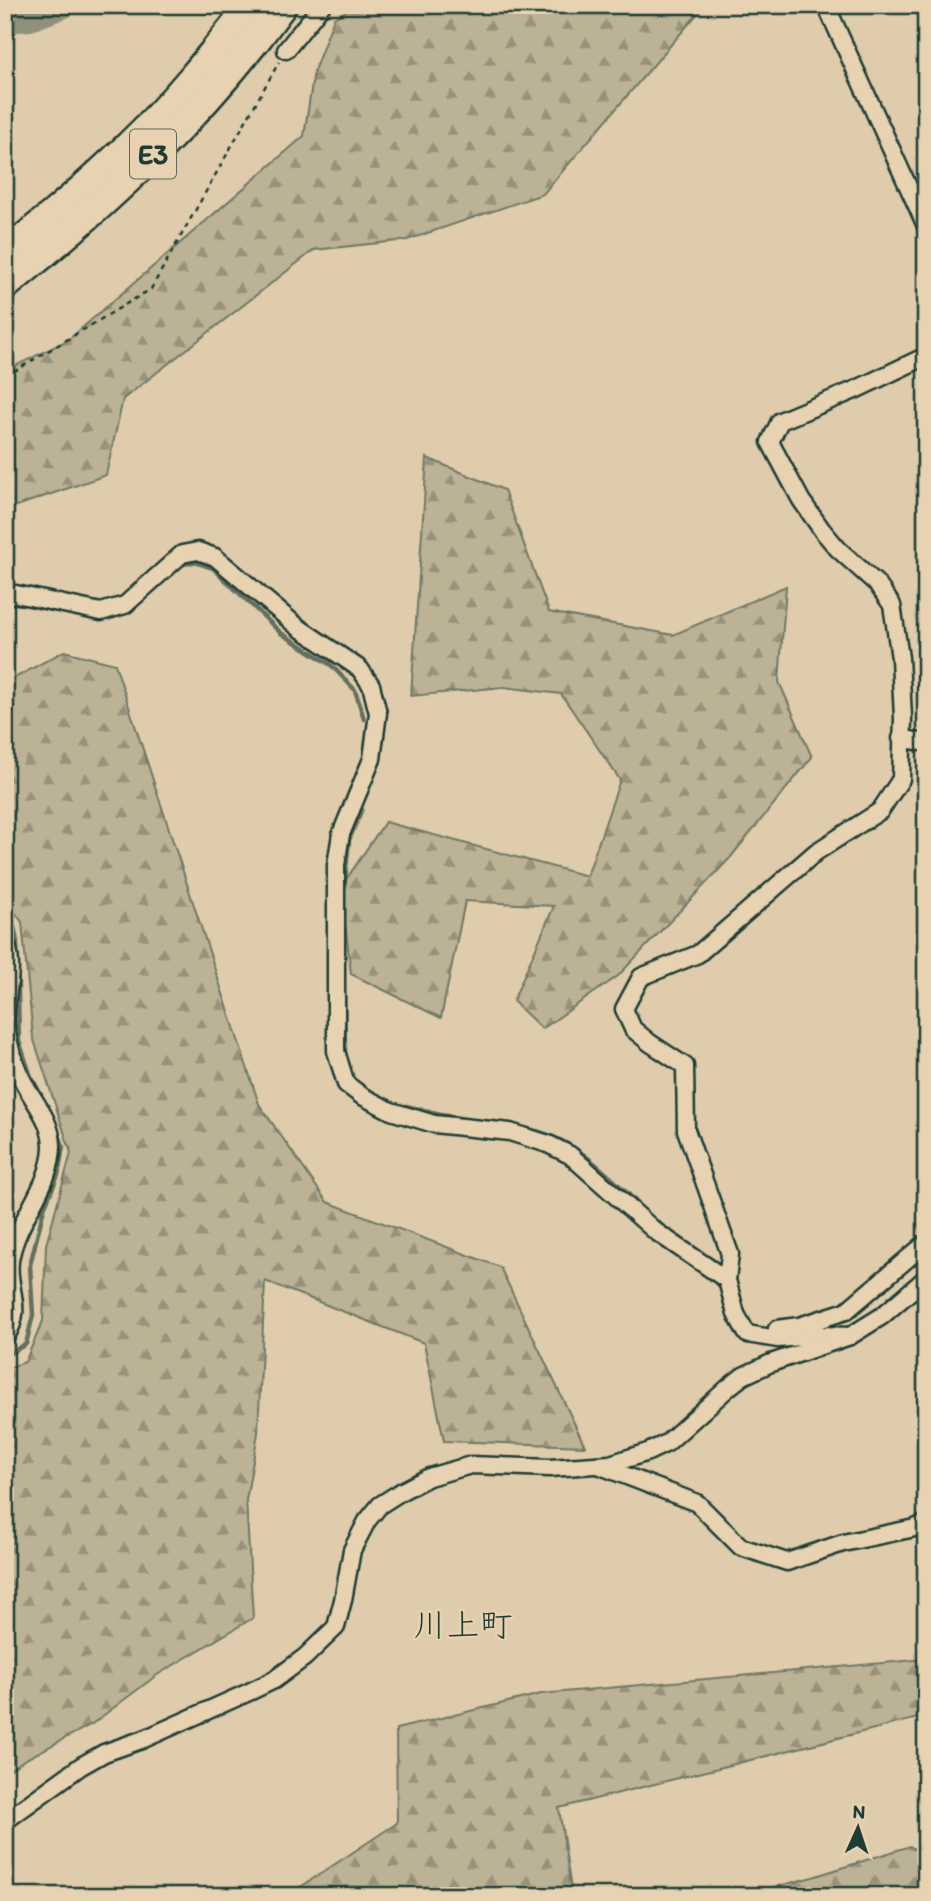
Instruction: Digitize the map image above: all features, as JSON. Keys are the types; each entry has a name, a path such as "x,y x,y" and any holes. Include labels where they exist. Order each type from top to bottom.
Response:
{"highway":[{"name":"E3","path":"5,255 62,209 132,145 204,66 253,5"},
{"name":"E3","path":"5,284 77,226 149,159 222,80 281,5"}],"street":[{"path":"285,50 322,5"},
{"path":"826,5 926,226"},
{"path":"747,1334 736,1314 727,1280 730,1254 686,1130 685,1066 633,1029 624,1009 640,977 698,954 816,852 880,811 901,779 903,718 900,658 892,605 877,584 848,559 822,530 801,500 770,442 780,421 926,356"},
{"path":"5,596 16,594 101,612 125,605 182,554 198,551 215,557 298,627 360,669 371,685 377,722 372,759 341,834 336,865 336,1052 346,1084 391,1111 434,1124 510,1132 548,1144 570,1155 654,1231 727,1280"},
{"path":"901,738 926,743"},
{"path":"5,942 9,947 6,1025 18,1073 40,1108 51,1136 52,1147 49,1171 23,1220 11,1251 10,1284 16,1307 13,1323 5,1337"},
{"path":"747,1334 799,1326 846,1311 926,1243"},
{"path":"5,1821 93,1759 274,1680 305,1657 336,1628 344,1601 352,1550 367,1521 389,1499 429,1477 471,1465 544,1468 623,1461 648,1452 667,1443 743,1376 771,1363 850,1336 882,1316 926,1278"},
{"path":"747,1334 778,1339 821,1335 850,1336"},
{"path":"597,1464 697,1503 741,1547 787,1562 843,1543 915,1528 926,1523"}],"path":[{"path":"5,377 151,289 285,50"}],"green space":[{"path":"357,5 705,5 543,194 407,240 314,250 123,399 106,475 5,510 5,371 68,340 304,136 314,71 334,18"},
{"path":"427,458 504,490 549,612 673,635 786,586 779,682 812,757 730,858 618,976 542,1029 513,1001 554,906 465,901 441,1018 351,974 341,887 385,822 587,876 620,780 561,694 504,687 411,696"},
{"path":"64,651 115,664 259,1104 327,1202 500,1267 585,1446 444,1441 424,1343 265,1281 258,1433 246,1500 253,1618 157,1675 92,1724 5,1773 5,1369 25,1362 43,1321 46,1245 71,1153 33,1037 22,922 5,899 5,683"},
{"path":"926,1659 926,1716 559,1808 571,1890 604,1896 287,1896 397,1823 396,1729 541,1694"},
{"path":"910,1846 926,1858 926,1896 743,1896 816,1876"}],"waterway":[{"path":"5,19 30,17 62,5"},
{"path":"178,565 195,562 213,568 281,633 331,665 355,690 364,719"},
{"path":"8,603 27,604"},
{"path":"344,889 349,840 362,809"},
{"path":"5,915 14,927 17,942 19,1041 30,1074 46,1105"},
{"path":"344,996 345,1055"},
{"path":"406,1106 467,1120"},
{"path":"517,1127 536,1131 569,1145 597,1165 638,1203"},
{"path":"5,1356 26,1344 33,1315 30,1265 44,1208 58,1175 63,1146 58,1132"}],"district":[{"name":"川上町","path":"463,1624"}]}
